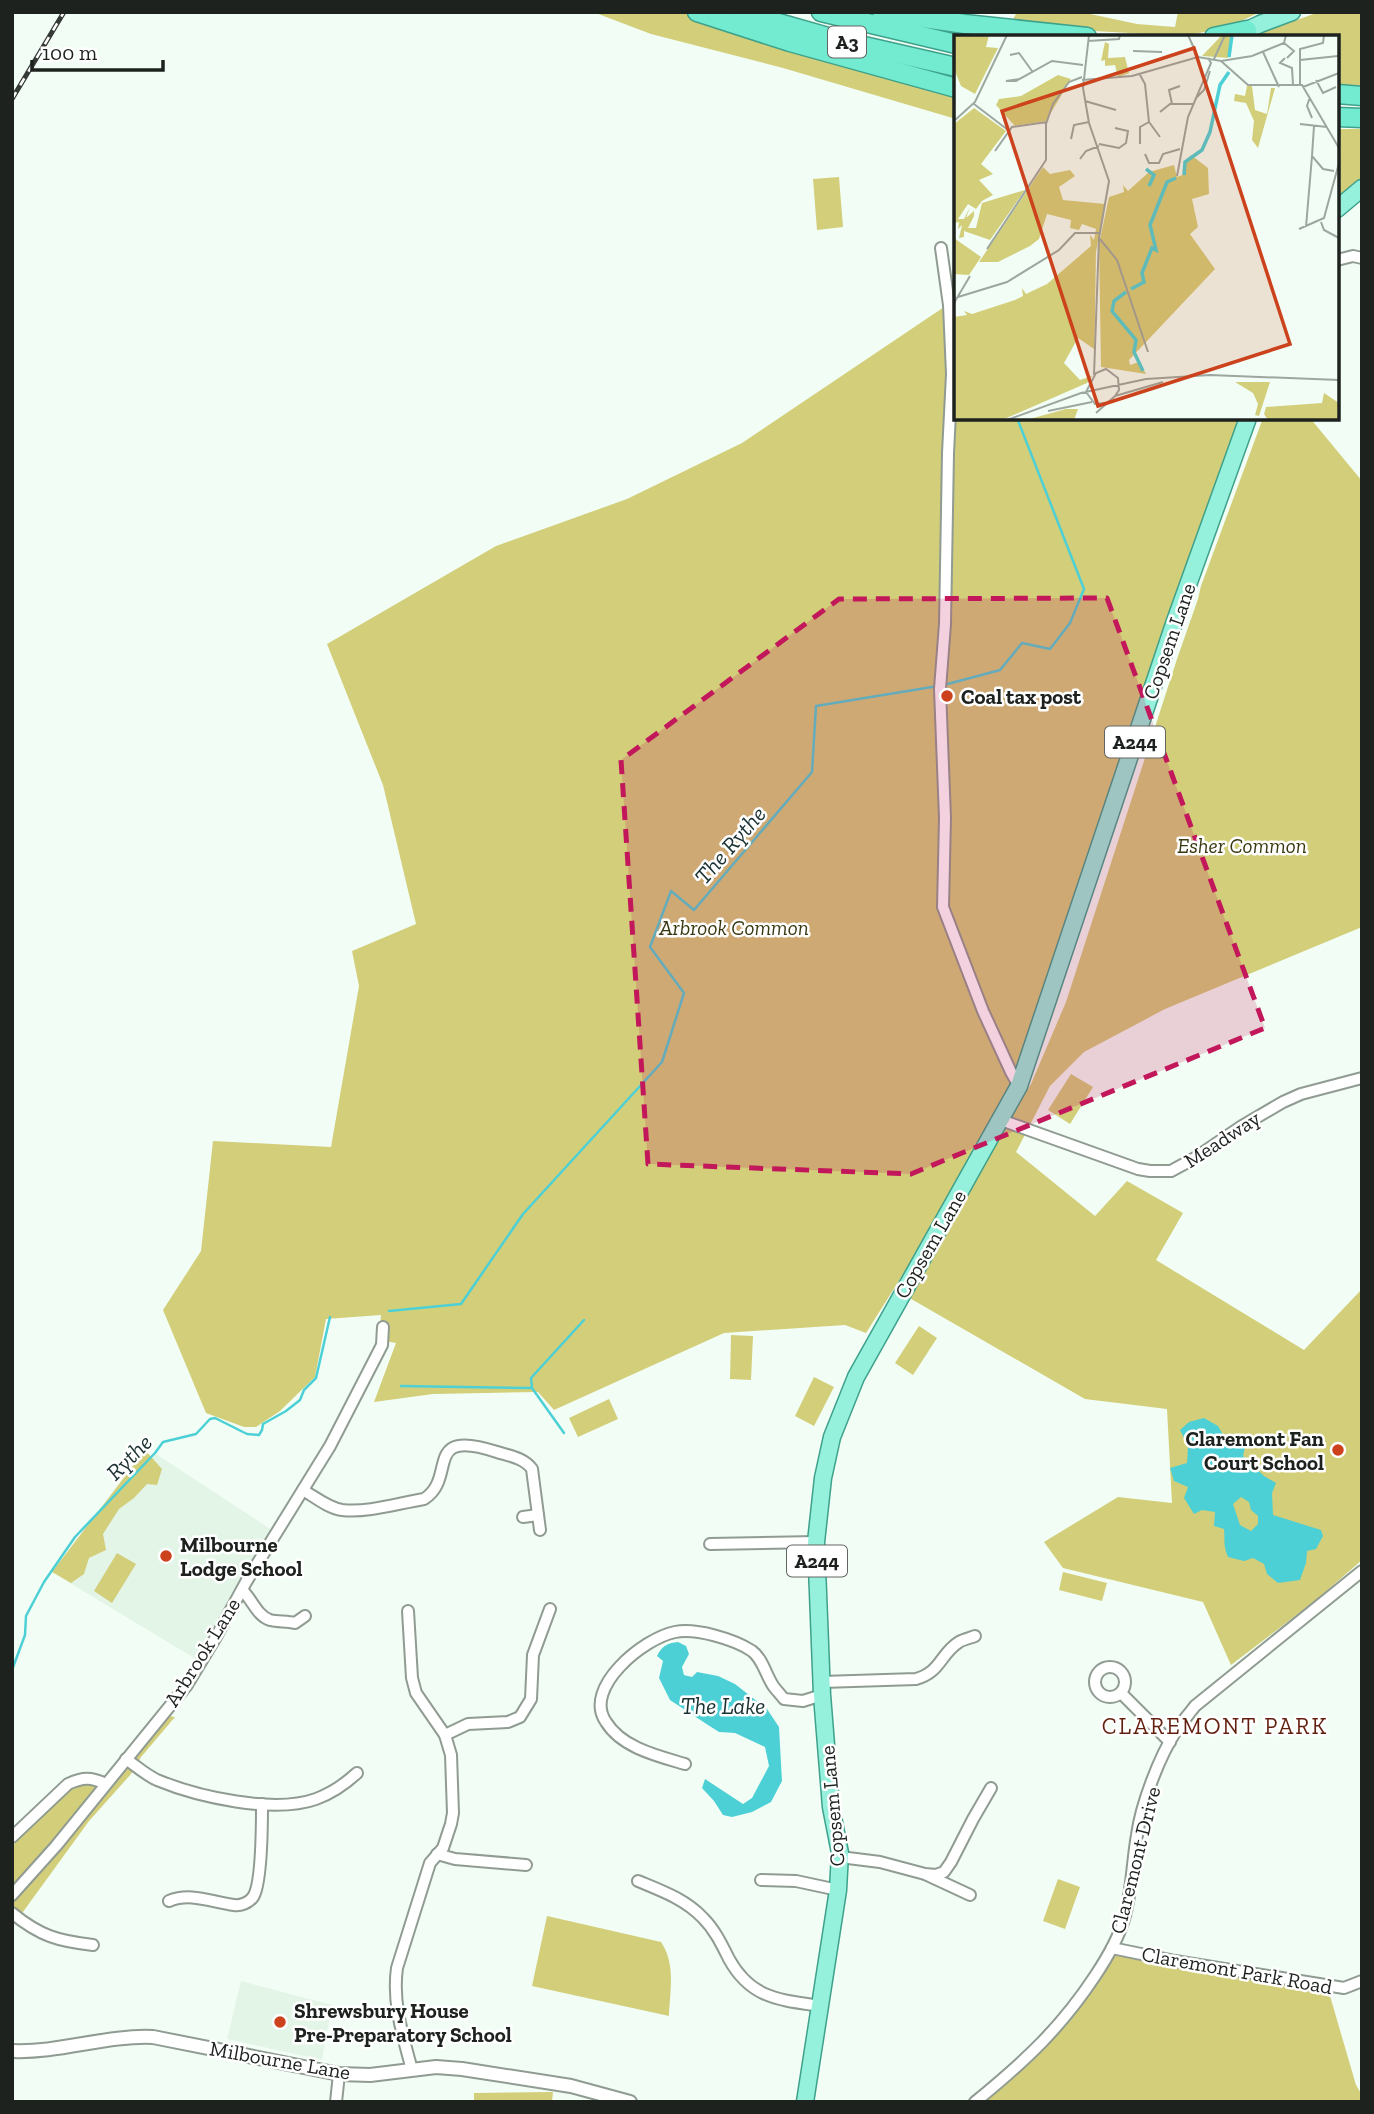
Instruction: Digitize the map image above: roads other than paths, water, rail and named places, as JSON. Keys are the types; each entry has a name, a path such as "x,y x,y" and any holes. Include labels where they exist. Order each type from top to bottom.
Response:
{"highway":[{"path":"696,12 802,46 954,87"},
{"name":"A3","path":"740,12 842,41 954,67"},
{"name":"A3","path":"821,12 954,44"},
{"path":"882,12 1066,35"},
{"path":"1339,94 1362,96"},
{"path":"1339,117 1362,118"}],"main road":[{"path":"1241,33 1292,12"},
{"path":"1339,207 1362,188"},
{"name":"Copsem Lane","path":"804,2102 821,2006 838,1890 840,1857 831,1807 822,1689 816,1542 822,1478 832,1437 854,1381 1019,1086 1175,621 1247,420"}],"street":[{"path":"941,248 949,305 952,374 941,685 945,818 943,906 983,1011 1019,1086"},
{"path":"1339,260 1353,256 1362,258"},
{"name":"Meadway","path":"1001,1120 1138,1168 1171,1171 1283,1102 1301,1094 1362,1078"},
{"name":"Arbrook Lane","path":"12,1895 56,1846 187,1685 330,1446 382,1345 383,1327"},
{"path":"303,1490 343,1510 424,1499 431,1495 436,1487 446,1455 456,1447 471,1444 528,1464 535,1483 540,1530"},
{"path":"523,1517 538,1515"},
{"path":"710,1544 816,1542"},
{"name":"Claremont Drive","path":"975,2102 1014,2071 1060,2024 1112,1948 1129,1900 1137,1835 1145,1802 1175,1731 1195,1706 1362,1571"},
{"path":"242,1590 267,1619 298,1627 305,1616"},
{"path":"445,1735 468,1724 508,1722 520,1717 531,1699 533,1655 550,1609"},
{"path":"408,1611 412,1678 416,1693 445,1735 451,1755 453,1813 443,1848 430,1863 397,1968 397,2011 411,2070"},
{"path":"685,1764 648,1753 631,1744 604,1721 600,1703 606,1685 620,1667 646,1644 674,1632 699,1631 753,1651 773,1686 784,1699 803,1701 822,1689 928,1676 960,1641 975,1636"},
{"path":"1121,1693 1170,1742"},
{"path":"126,1759 155,1779 184,1789 226,1799 278,1805 314,1800 343,1786 357,1773"},
{"path":"12,1837 68,1784 88,1778 106,1784"},
{"path":"840,1857 880,1862 925,1874 936,1875 944,1872 992,1788"},
{"path":"169,1901 182,1896 236,1905 248,1902 253,1897 257,1879 262,1804"},
{"path":"438,1854 526,1865"},
{"path":"925,1874 970,1895"},
{"path":"761,1880 796,1881 838,1890"},
{"path":"638,1881 681,1899 692,1907 712,1927 738,1975 750,1987 776,1999 821,2006"},
{"path":"12,1913 40,1933 93,1945"},
{"name":"Claremont Park Road","path":"1112,1948 1343,1988 1362,1981"},
{"name":"Milbourne Lane","path":"12,2051 53,2050 135,2036 153,2037 340,2074 370,2075 436,2067 494,2073 571,2086 630,2102"},
{"path":"336,2102 340,2074"}],"water":[{"path":"1204,1418 1218,1426 1224,1436 1245,1447 1243,1456 1264,1476 1276,1483 1272,1493 1273,1515 1321,1530 1323,1536 1316,1549 1307,1551 1300,1580 1278,1583 1267,1574 1264,1564 1253,1558 1244,1561 1228,1557 1224,1529 1214,1526 1215,1512 1202,1510 1194,1514 1184,1498 1188,1487 1174,1481 1170,1468 1187,1463 1188,1446 1180,1430 1189,1422","holes":["1241,1497 1249,1502 1251,1510 1258,1516 1258,1524 1251,1531 1240,1525 1233,1504"]},
{"name":"The Lake","path":"678,1642 686,1646 689,1654 682,1667 684,1675 692,1677 697,1672 718,1676 735,1684 767,1709 779,1727 782,1781 771,1802 752,1812 732,1817 723,1815 702,1788 705,1779 743,1804 752,1798 769,1766 765,1747 735,1733 719,1732 670,1700 659,1678 663,1661 657,1656 665,1646"}],"waterway":[{"name":"The Rythe","path":"944,685 1000,670 1022,643 1050,649 1070,623 1084,589 1018,420"},
{"name":"The Rythe","path":"389,1311 461,1304 523,1214 662,1062 684,993 650,947 671,891 694,910 812,772 816,706 938,686"},
{"name":"Rythe","path":"12,1670 25,1635 26,1616 44,1582 75,1537 163,1442 196,1434 210,1419 215,1418 247,1434 259,1435 263,1424 300,1400 304,1390 316,1378 330,1317"},
{"path":"564,1433 532,1388 531,1378 584,1320"},
{"path":"401,1386 531,1388"}],"railway":[{"path":"12,99 64,12"}],"place":[{"name":"Coal tax post","path":"947,696"},
{"name":"Claremont Fan Court School","path":"1338,1450"},
{"name":"Milbourne Lodge School","path":"166,1556"},
{"name":"Shrewsbury House Pre-Preparatory School","path":"280,2022"}],"district":[{"name":"CLAREMONT PARK","path":"1215,1726"}],"park label":[{"name":"Esher Common","path":"1242,845"},
{"name":"Arbrook Common","path":"734,927"}]}
